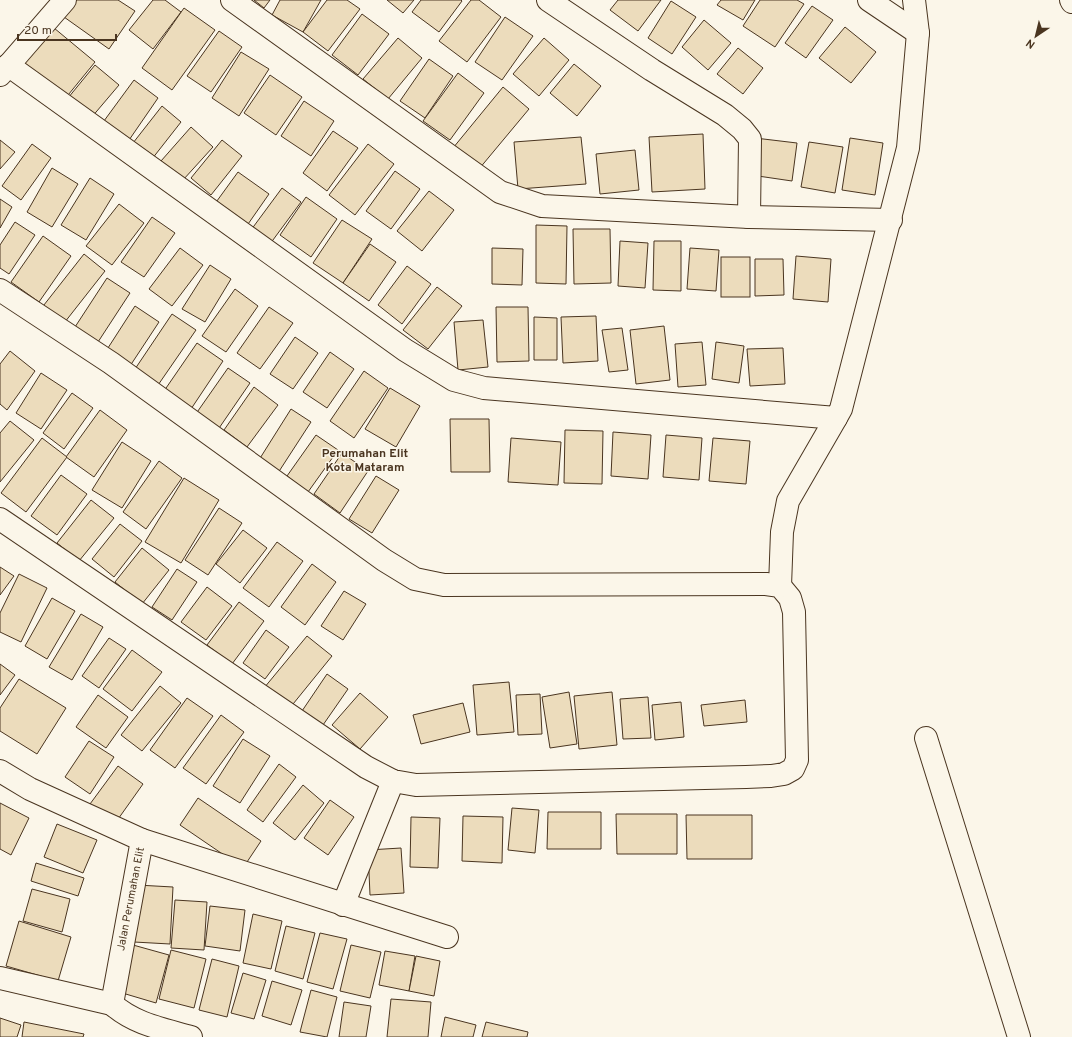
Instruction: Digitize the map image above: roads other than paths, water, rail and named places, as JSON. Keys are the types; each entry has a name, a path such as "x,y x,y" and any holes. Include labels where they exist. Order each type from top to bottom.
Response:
{"street":[{"path":"65,0 4,70 405,350 454,380 484,388 836,418"},
{"path":"232,0 500,192 542,206 748,218 891,220"},
{"path":"548,0 652,70 725,115 742,129 750,139 748,218"},
{"path":"869,0 918,33"},
{"path":"0,519 366,767 393,781 416,785 746,777 771,776 793,769 797,760 794,612 790,598 780,586 782,532 788,501 841,409 891,220 908,148 918,33 914,0"},
{"path":"0,290 111,363 384,560 415,579 444,585 766,584 780,586"},
{"path":"926,738 1019,1037"},
{"name":"Jalan Perumahan Elit","path":"0,771 30,789 142,840 112,1004"},
{"path":"343,905 393,781"},
{"path":"142,840 343,905 448,937"},
{"path":"0,978 112,1004 122,1013 138,1022 191,1037"}],"district":[{"name":"Perumahan Elit Kota Mataram","path":"365,461"}]}
